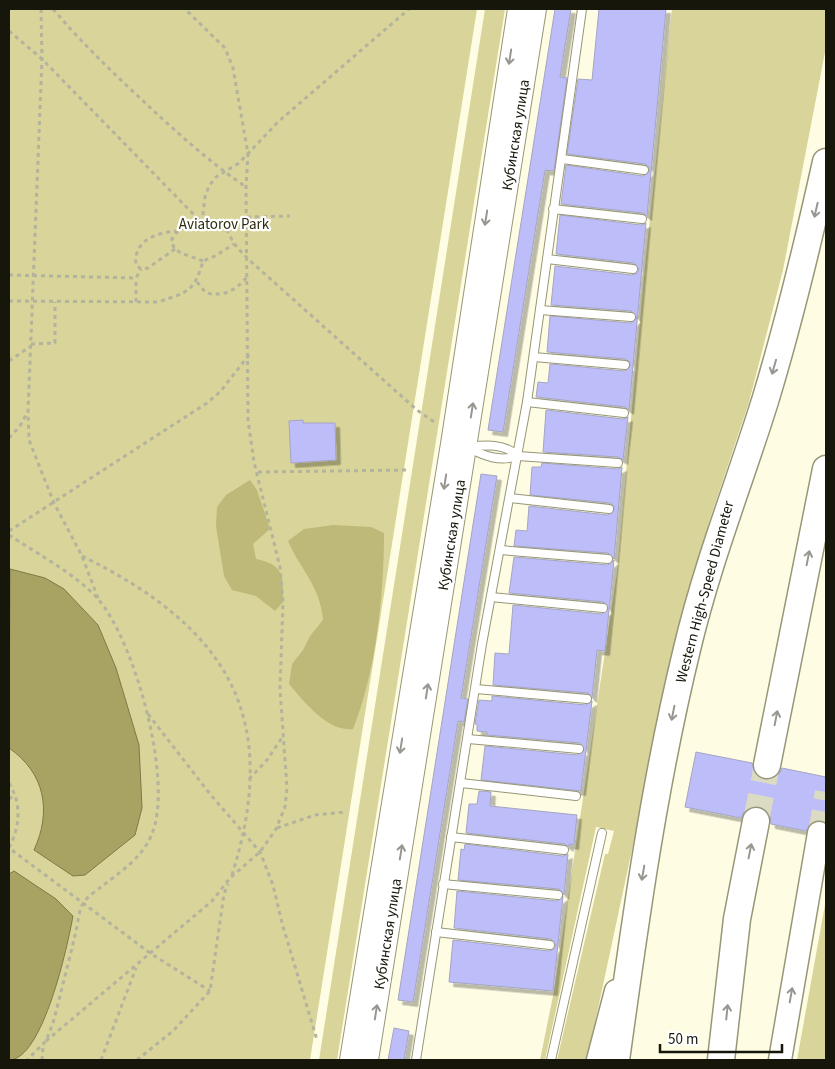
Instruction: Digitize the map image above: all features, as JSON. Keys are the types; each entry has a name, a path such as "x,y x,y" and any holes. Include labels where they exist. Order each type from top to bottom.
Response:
{"highway":[{"name":"Western High-Speed Diameter","path":"616,1060 636,908 687,648 722,524 764,402 791,309 826,162"},
{"path":"766,766 826,469"},
{"path":"722,1060 737,919 756,821"}],"main road":[{"name":"Кубинская улица","path":"368,1060 459,446 518,9"},
{"name":"Кубинская улица","path":"350,1060 536,9"},
{"path":"780,1060 819,834"},
{"path":"598,1060 636,908"}],"lane":[{"path":"416,1060 491,597 527,402 582,9"},
{"path":"562,159 644,170"},
{"path":"553,210 642,219"},
{"path":"547,260 633,269"},
{"path":"540,310 631,317"},
{"path":"534,356 625,365"},
{"path":"527,402 624,413"},
{"path":"459,446 489,445 510,448 518,456"},
{"path":"459,446 486,456 507,460 518,456 618,463"},
{"path":"510,498 609,509"},
{"path":"500,550 608,559"},
{"path":"491,597 603,608"},
{"path":"476,688 587,699"},
{"path":"468,739 579,750"},
{"path":"461,784 576,796"},
{"path":"550,1060 602,833"},
{"path":"452,837 564,850"},
{"path":"443,884 558,895"},
{"path":"436,932 550,945"}],"path":[{"path":"41,9 42,59 28,412 29,440 54,503 82,556 98,599 122,639 139,682 148,714 156,768 158,804 151,838 135,858 83,902 54,1023 46,1041"},
{"path":"53,9 104,64 171,127 246,187"},
{"path":"27,1060 46,1041 138,966 150,953 212,902 230,878 260,852 276,829 284,806 287,788 280,675 283,602 281,576 276,545 251,445 248,420 249,354 246,187 248,154 242,129 237,86 225,48 185,9"},
{"path":"202,223 205,198 209,186 216,177 248,154 278,121 409,9"},
{"path":"9,31 42,59 202,223"},
{"path":"247,217 290,216"},
{"path":"175,249 148,268 141,269 137,267 136,260 143,243 158,233 176,231 188,224 214,223 225,228 234,244 247,258 417,410"},
{"path":"176,231 171,242 175,249 203,261 234,244"},
{"path":"9,301 158,302 171,298 197,282 203,261"},
{"path":"136,302 136,278 141,269"},
{"path":"9,275 136,278"},
{"path":"197,282 206,293 222,294 232,291 247,277"},
{"path":"9,360 31,345 55,344 55,302"},
{"path":"98,599 83,586 9,533 207,403 220,392 249,354"},
{"path":"9,438 20,426 28,412"},
{"path":"258,472 408,470"},
{"path":"82,556 105,568 169,610 203,642 214,655 234,688 246,720 250,751 244,833 224,894 210,991 173,1031 137,1060"},
{"path":"148,714 210,794 260,852 273,885 282,923 317,1040"},
{"path":"249,779 267,760 284,735"},
{"path":"9,783 15,795 18,823 9,848 150,953 210,991"},
{"path":"9,799 15,795"},
{"path":"276,829 316,815 345,812"},
{"path":"101,1060 138,966"},
{"path":"42,1045 42,1060"}],"green space":[{"name":"Aviatorov Park","path":"9,9 477,9 310,1060 9,1060"},
{"path":"485,9 505,9 337,1060 319,1060"},
{"path":"672,9 826,9 826,47 783,270 749,402 710,519 676,644 587,1060 557,1060 605,854 608,854 614,831 596,827 545,1060 540,1060 554,991 617,572 645,266"},
{"path":"826,899 826,1060 797,1060"}],"shaded area":[{"path":"250,480 257,490 270,529 253,544 256,559 277,568 282,579 283,602 275,611 256,596 232,590 224,576 216,526 217,507 226,495"},
{"path":"333,525 371,527 384,533 384,557 377,633 368,683 353,729 343,729 325,721 289,684 292,664 323,620 318,597 288,541 304,529"},
{"path":"10,569 45,578 64,589 98,625 116,668 139,745 142,808 135,835 85,875 73,876 34,850 43,821 42,794 31,769 9,748"},
{"path":"14,871 56,899 73,916 60,974 43,1022 33,1041 21,1055 9,1060 9,874"}],"building":[{"path":"555,9 571,9 560,77 567,78 554,171 545,170 503,432 488,430"},
{"path":"599,9 666,9 647,216 643,213 561,204 566,165 643,176 649,171 649,167 645,164 567,154 578,79 592,80"},
{"path":"560,215 641,225 646,223 629,410 625,407 536,397 538,382 548,383 550,364 625,371 630,366 630,362 625,359 547,352 550,316 631,323 637,318 631,311 551,305 555,266 632,275 637,273 639,269 634,263 556,254"},
{"path":"546,410 623,419 628,417 623,460 618,457 543,452"},
{"path":"303,420 303,423 335,423 336,460 291,463 289,421"},
{"path":"542,463 618,469 622,467 614,559 608,553 514,546 516,530 527,531 529,506 608,515 614,510 614,506 610,503 530,495 532,467 541,467"},
{"path":"481,474 497,476 461,698 468,699 464,722 458,721 413,1002 398,1000"},
{"path":"514,557 608,565 614,560 605,651 597,650 592,698 588,693 493,685 495,653 509,654 513,605 602,614 608,609 604,602 509,593"},
{"path":"492,696 586,705 592,701 581,791 481,780 485,746 578,755 584,750 580,743 487,735 487,732 477,731 477,724 475,724 479,700 492,701"},
{"path":"696,752 752,763 757,776 765,780 772,779 779,774 782,768 826,777 826,822 814,821 806,831 771,824 770,816 766,810 759,806 751,807 744,812 741,818 685,807"},
{"path":"479,791 491,792 490,806 577,815 574,845 569,844 569,847 565,844 466,833 469,804 477,804"},
{"path":"465,844 563,856 568,854 564,895 559,889 458,880 461,849 464,850"},
{"path":"457,891 557,901 563,896 553,991 449,982 453,940 549,951 554,949 556,945 551,939 454,928"},
{"path":"394,1028 409,1031 404,1060 388,1060"}],"tunnel":[{"path":"756,821 767,765"},
{"path":"819,833 826,792"}]}
